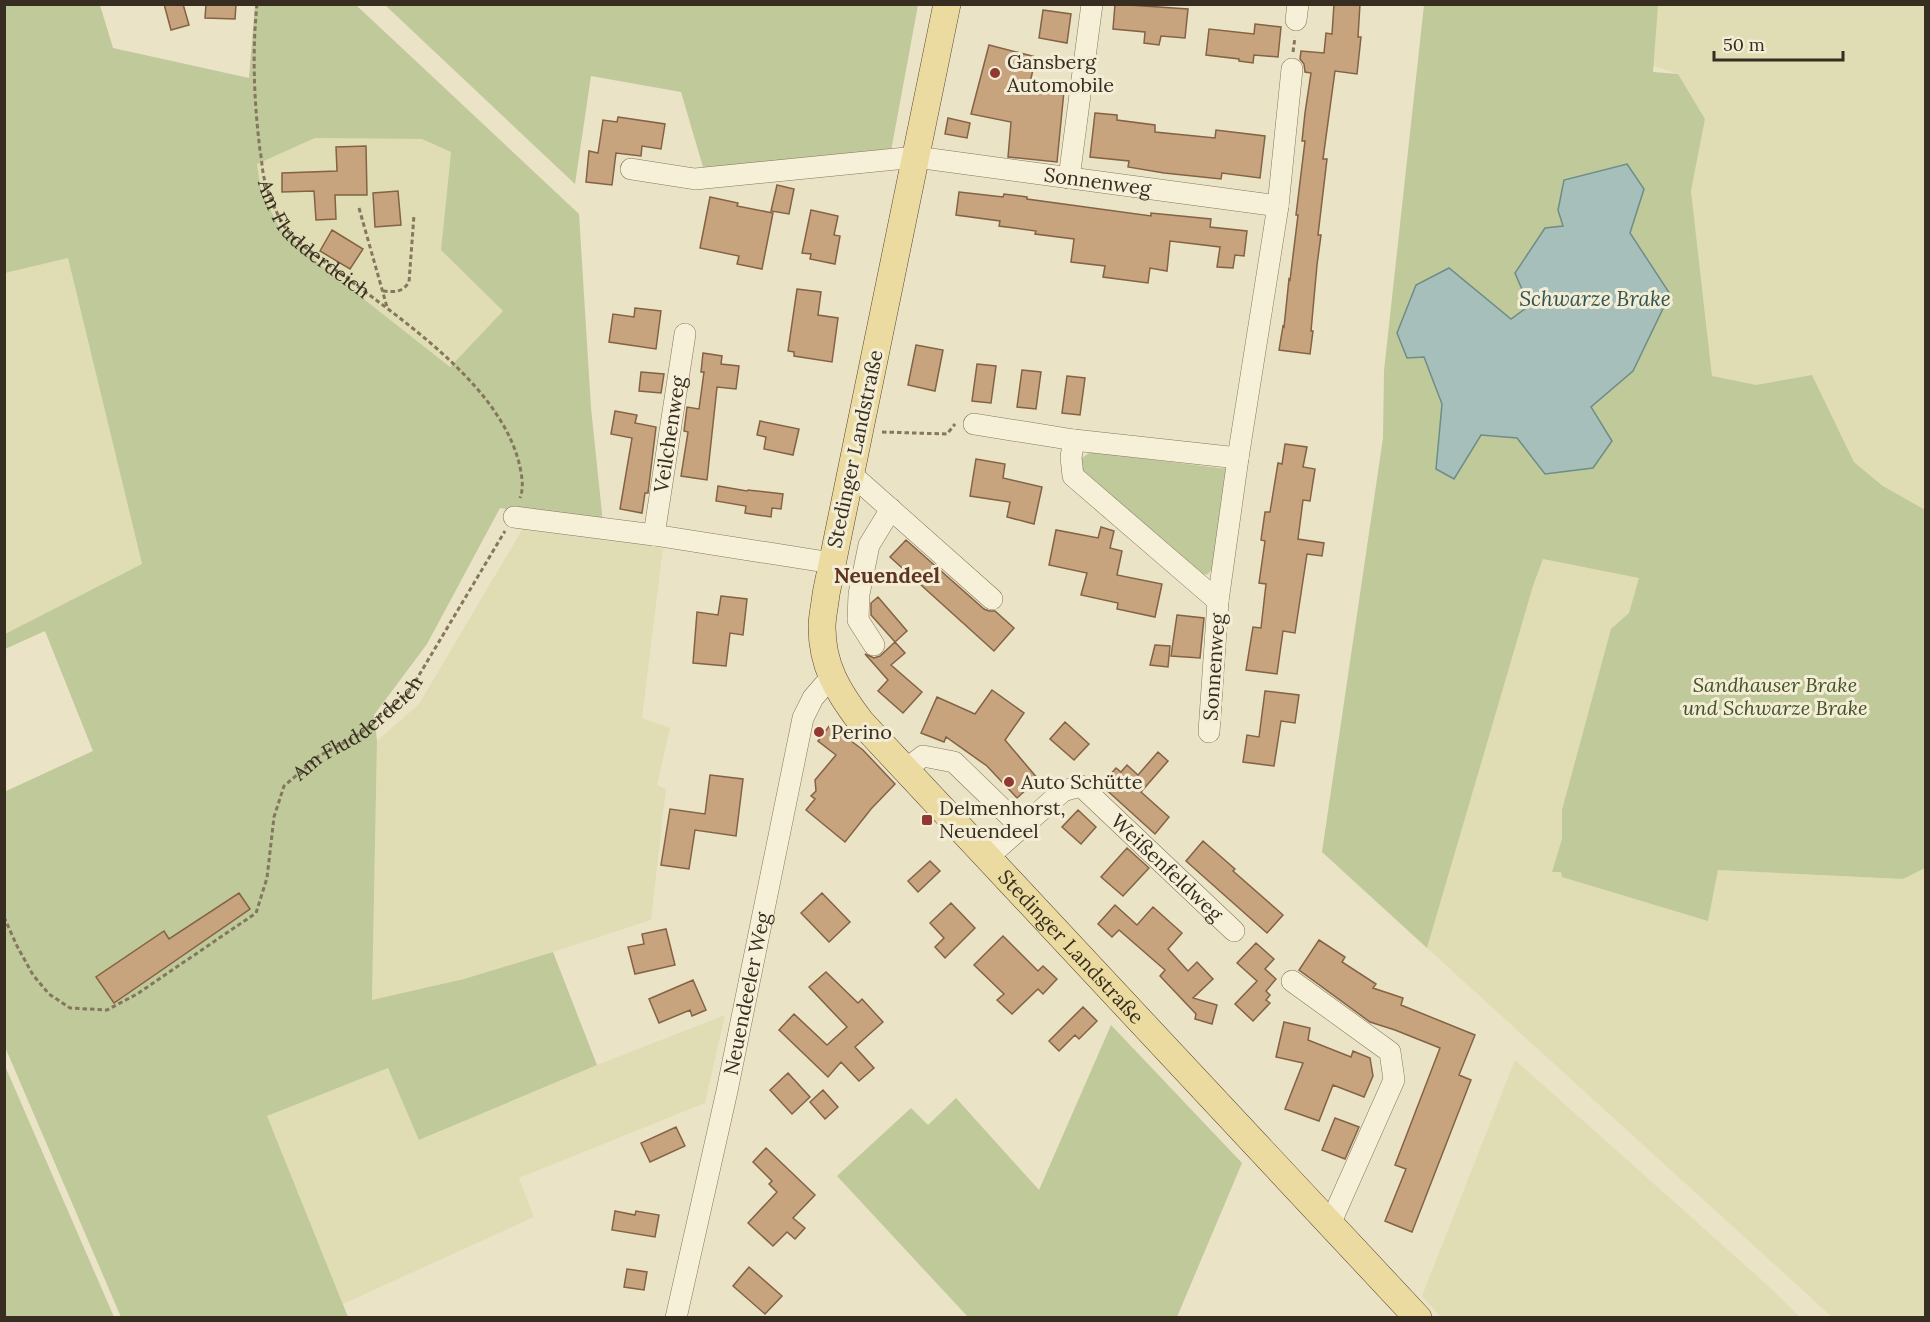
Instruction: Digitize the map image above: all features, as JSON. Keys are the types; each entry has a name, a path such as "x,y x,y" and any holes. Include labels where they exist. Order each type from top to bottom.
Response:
{"main road":[{"name":"Stedinger Landstraße","path":"947,4 832,563 822,627 824,652 831,678 861,722 1418,1317"}],"street":[{"path":"1069,178 1092,4"},
{"name":"Sonnenweg","path":"1209,732 1218,601 1278,206 1292,69"},
{"name":"Sonnenweg","path":"630,169 695,179 916,157 1278,206"},
{"name":"Veilchenweg","path":"654,535 685,334"},
{"path":"974,424 1074,440 1238,459"},
{"name":"Sonnenweg","path":"1074,440 1071,457 1073,476 1218,601"},
{"path":"850,473 992,599"},
{"path":"874,645 858,620 859,594 869,545 891,509"},
{"path":"514,517 654,535 832,563"},
{"name":"Neuendeeler Weg","path":"676,1317 727,1091 803,718 813,698 831,678"},
{"path":"906,769 923,756 954,762 1022,827"},
{"name":"Weißenfeldweg","path":"988,857 1063,790 1081,786 1234,931"},
{"path":"1292,981 1390,1052 1394,1080 1330,1224"}],"path":[{"name":"Am Fludderdeich","path":"4,917 33,975 49,994 70,1008 107,1010 137,994 256,913 267,878 274,817 284,786 319,756 360,734 409,692 482,566 514,517 522,494 523,482 516,451 504,427 477,388 442,354 388,309 306,248 283,225 264,181 256,114 255,23 257,4"},
{"path":"1292,69 1297,12"},
{"path":"359,208 388,309"},
{"path":"383,291 396,293 405,288 409,282 414,214"},
{"path":"858,431 948,434 957,422 974,424"}],"shaded area":[{"path":"1656,5 1925,5 1925,519 1854,462 1812,375 1714,393 1691,191 1705,119 1678,74 1651,65"},
{"path":"315,138 422,139 451,152 441,250 503,311 450,367 318,263 280,229 261,191 257,164"},
{"path":"68,258 142,565 5,634 5,273"},
{"path":"523,528 663,548 642,718 670,728 657,785 666,789 651,920 464,979 372,1001 377,741 419,704"},
{"path":"1543,559 1662,582 1708,920 1718,870 1903,879 1925,868 1925,1317 1832,1317 1427,948 1533,586"},
{"path":"725,1015 705,1103 519,1178 534,1217 343,1304 266,1116 388,1068 420,1140 597,1065"},
{"path":"1515,1060 1764,1282 1800,1317 1441,1317 1422,1296"}],"green space":[{"path":"5,5 100,5 113,48 249,78 255,5 356,5 579,214 591,408 603,523 500,508 427,644 374,715 377,741 372,1000 464,979 553,952 597,1065 419,1140 388,1068 267,1116 348,1317 121,1317 5,1047 4,792 93,751 45,631 5,649 5,634 142,564 68,258 5,273","holes":["315,138 422,139 451,152 441,250 503,311 450,367 318,263 280,229 261,191 257,164"]},
{"path":"385,5 918,5 891,151 718,174 703,167 681,92 591,76 575,184"},
{"name":"Sandhauser Brake und Schwarze Brake","path":"1424,5 1658,5 1653,72 1678,74 1705,119 1691,191 1712,376 1756,385 1812,375 1854,462 1883,486 1925,510 1925,868 1903,879 1718,870 1708,921 1562,877 1561,872 1552,872 1562,839 1562,810 1611,629 1629,613 1639,578 1543,559 1533,586 1427,948 1322,852 1383,438 1384,371"},
{"path":"1091,452 1227,469 1215,566 1208,574 1198,576 1080,472 1080,459"},
{"path":"1111,1025 1242,1163 1177,1317 968,1317 837,1176 911,1108 928,1125 956,1098 1039,1190"},
{"path":"5,1066 114,1317 5,1317"}],"water":[{"name":"Schwarze Brake","path":"1627,164 1644,189 1630,233 1670,294 1633,371 1591,407 1612,441 1593,468 1545,474 1517,438 1481,435 1454,479 1436,469 1442,404 1424,357 1407,358 1397,333 1416,285 1449,268 1511,319 1529,306 1515,273 1545,228 1563,226 1558,210 1564,180"}],"building":[{"path":"164,4 183,4 189,25 171,30"},
{"path":"206,4 236,4 235,19 205,18"},
{"path":"1115,4 1188,9 1185,38 1161,36 1159,45 1144,43 1145,32 1113,29"},
{"path":"1334,4 1360,4 1358,37 1361,37 1357,74 1335,71 1323,159 1327,159 1318,235 1321,235 1310,354 1279,350 1298,215 1296,215 1305,141 1302,141 1311,73 1305,72 1304,64 1300,59 1301,51 1324,53 1326,33 1332,34"},
{"path":"1043,10 1071,14 1067,43 1039,38"},
{"path":"1255,24 1281,27 1278,57 1254,55 1253,63 1206,55 1209,29 1254,34"},
{"path":"989,45 1036,57 1029,87 1064,91 1057,162 1008,157 1011,122 971,114"},
{"path":"1095,113 1117,115 1117,120 1155,125 1155,132 1215,138 1216,130 1265,136 1260,178 1222,173 1221,179 1164,173 1128,167 1129,161 1090,157"},
{"path":"618,117 665,124 661,149 642,146 641,156 616,153 612,185 586,182 589,151 598,153 603,120 617,122"},
{"path":"948,118 970,123 967,138 945,134"},
{"path":"366,146 367,195 335,195 336,219 316,220 314,191 282,192 282,173 337,171 336,147"},
{"path":"777,185 794,189 789,214 771,211"},
{"path":"398,191 401,225 375,227 373,193"},
{"path":"959,192 1003,197 1004,194 1151,216 1151,213 1211,219 1210,227 1247,231 1244,256 1235,255 1233,268 1217,267 1220,247 1170,241 1167,271 1150,268 1148,283 1103,277 1105,266 1071,262 1074,239 999,226 1000,221 956,215"},
{"path":"710,197 738,203 737,206 773,213 762,269 737,264 739,256 700,248"},
{"path":"811,210 838,216 834,235 840,236 835,264 810,259 811,254 802,253"},
{"path":"332,230 363,249 350,269 320,251"},
{"path":"797,289 821,292 818,315 838,318 832,362 794,356 794,352 788,351"},
{"path":"635,308 661,311 656,349 609,342 613,314 634,317"},
{"path":"916,345 943,350 935,391 908,385"},
{"path":"703,353 722,356 721,364 739,366 736,389 717,387 707,480 681,476 688,432 684,431 687,407 699,409 704,372 701,372"},
{"path":"977,364 996,366 991,403 972,401"},
{"path":"1022,370 1041,372 1036,409 1017,407"},
{"path":"641,372 664,374 661,393 639,391"},
{"path":"1067,376 1085,378 1080,415 1062,413"},
{"path":"615,411 637,415 635,423 656,427 648,493 645,493 642,513 620,509 632,438 611,434"},
{"path":"760,421 799,429 793,455 764,449 766,437 757,435"},
{"path":"1285,444 1307,447 1303,467 1315,469 1310,501 1303,500 1298,539 1324,543 1322,556 1307,554 1295,633 1283,631 1277,674 1246,670 1253,627 1261,628 1266,584 1259,583 1265,541 1261,540 1265,512 1270,512 1278,463 1282,464"},
{"path":"976,459 1005,464 1003,478 1042,487 1034,524 1007,517 1010,502 970,496"},
{"path":"718,486 783,494 781,509 772,508 771,517 745,513 746,506 716,501"},
{"path":"1101,527 1114,531 1110,548 1122,551 1117,575 1162,584 1155,617 1117,609 1118,603 1081,595 1087,573 1049,565 1056,530 1098,538"},
{"path":"906,540 984,609 995,611 1014,628 994,651 890,557"},
{"path":"721,596 747,599 743,635 730,633 726,666 693,663 697,612 718,615"},
{"path":"878,597 907,631 895,642 871,615 871,603"},
{"path":"1177,615 1204,618 1200,658 1171,656"},
{"path":"895,642 905,653 891,665 922,692 903,713 878,691 888,680 865,654 874,658 880,656"},
{"path":"1155,645 1170,646 1168,667 1150,665"},
{"path":"992,690 1024,713 1005,740 1038,779 1017,798 987,766 946,737 944,742 921,733 937,697 975,714"},
{"path":"1265,691 1299,695 1295,723 1281,721 1274,766 1243,762 1247,735 1259,737"},
{"path":"1065,722 1089,744 1074,760 1050,739"},
{"path":"830,725 863,750 895,784 871,809 845,842 806,810 815,799 811,796 816,791 815,780 836,755 818,741"},
{"path":"1158,752 1168,761 1141,792 1169,817 1155,834 1101,785 1116,768 1121,772 1127,765 1138,775"},
{"path":"710,775 743,779 736,836 695,830 689,869 661,865 670,809 705,814"},
{"path":"1078,810 1096,827 1081,844 1062,827"},
{"path":"1203,841 1283,915 1267,933 1186,861"},
{"path":"1127,848 1149,868 1123,896 1101,877"},
{"path":"930,861 940,871 918,892 908,881"},
{"path":"239,893 250,909 114,1003 96,977 164,931 169,939"},
{"path":"822,893 850,922 829,942 801,913"},
{"path":"951,903 975,928 945,958 935,947 944,938 930,923"},
{"path":"1115,905 1137,925 1153,907 1182,933 1168,949 1188,971 1197,962 1213,979 1193,998 1217,1005 1212,1024 1195,1019 1196,1014 1160,976 1165,970 1119,930 1112,937 1098,924"},
{"path":"666,929 675,965 635,974 628,947 644,944 642,934"},
{"path":"1003,936 1038,971 1043,966 1057,979 1043,994 1038,989 1012,1014 997,1000 1004,994 974,965"},
{"path":"1319,940 1345,957 1342,962 1376,984 1373,988 1403,998 1401,1005 1475,1035 1459,1075 1471,1080 1412,1232 1385,1221 1406,1169 1395,1165 1440,1048 1370,1022 1299,970"},
{"path":"1256,943 1274,959 1265,969 1276,979 1266,991 1270,995 1266,1000 1270,1003 1253,1021 1235,1004 1257,981 1237,963"},
{"path":"826,972 858,1003 862,999 883,1022 855,1047 874,1068 859,1081 841,1062 828,1077 779,1030 794,1014 827,1045 847,1027 809,987"},
{"path":"693,980 706,1010 692,1016 690,1010 659,1023 649,999"},
{"path":"1083,1007 1097,1021 1079,1039 1075,1035 1059,1051 1049,1041"},
{"path":"1284,1022 1310,1028 1308,1040 1351,1057 1353,1051 1370,1058 1373,1076 1364,1097 1333,1085 1319,1121 1285,1109 1303,1063 1276,1057"},
{"path":"788,1073 810,1097 792,1114 770,1090"},
{"path":"823,1090 838,1107 825,1119 810,1102"},
{"path":"1335,1118 1359,1127 1345,1159 1322,1150"},
{"path":"676,1127 685,1146 650,1162 641,1143"},
{"path":"766,1148 815,1195 793,1218 805,1228 795,1239 787,1232 773,1246 748,1223 777,1192 769,1184 772,1181 753,1162"},
{"path":"615,1211 635,1215 636,1211 659,1215 655,1237 612,1230"},
{"path":"749,1267 782,1296 765,1314 733,1286"},
{"path":"627,1269 647,1272 644,1290 624,1287"}],"place":[{"name":"Gansberg Automobile","path":"995,73"},
{"name":"Perino","path":"819,732"},
{"name":"Auto Schütte","path":"1009,782"},
{"name":"Delmenhorst, Neuendeel","path":"927,820"}],"district":[{"name":"Neuendeel","path":"887,576"}]}
